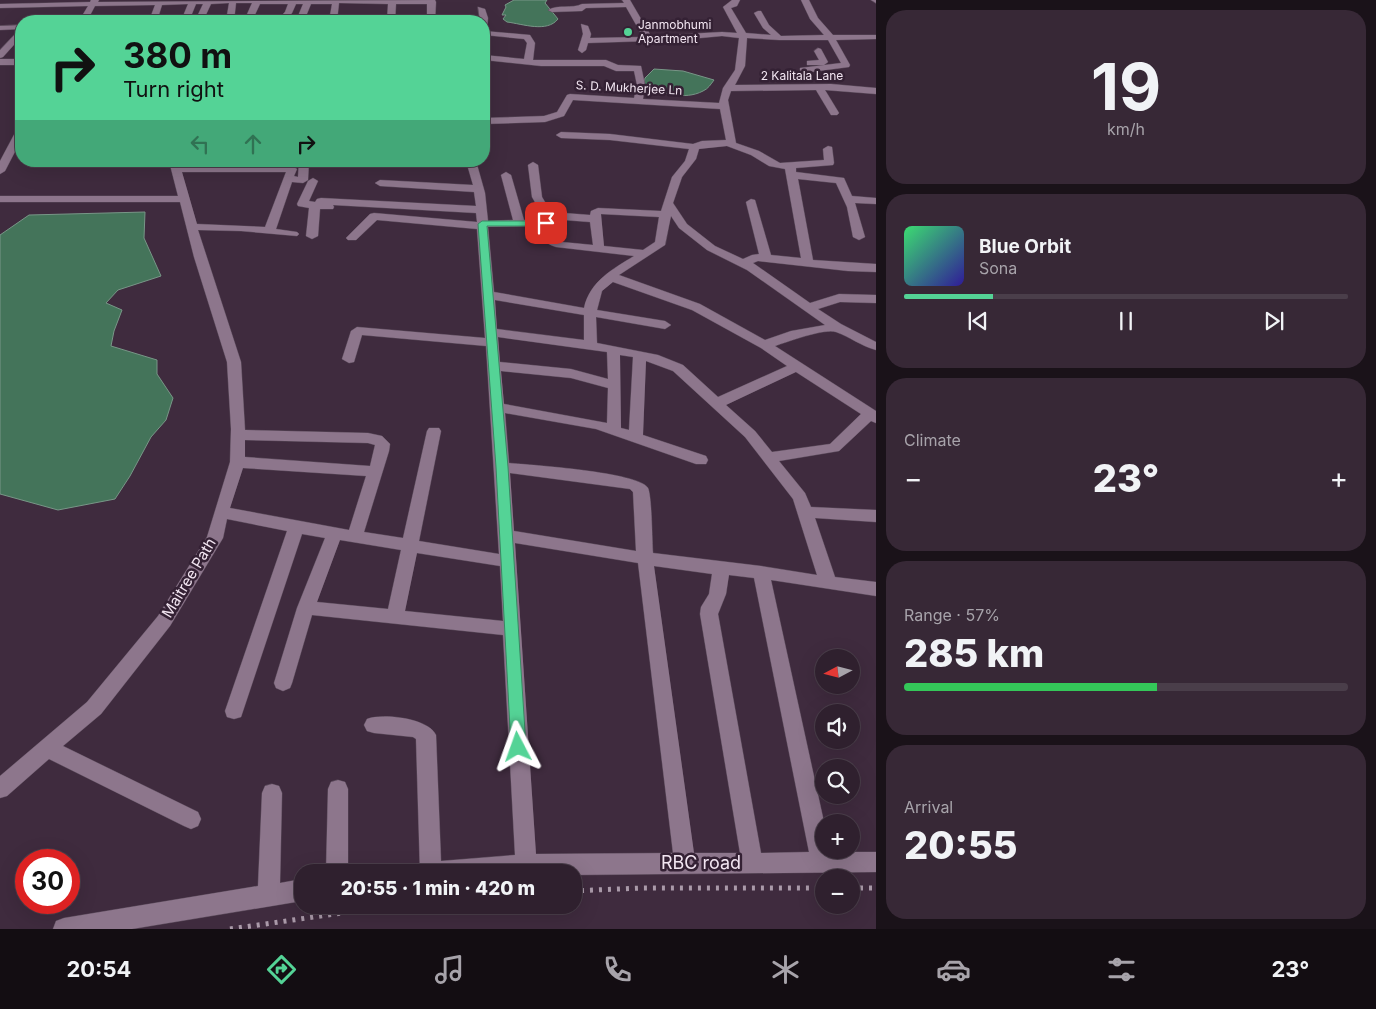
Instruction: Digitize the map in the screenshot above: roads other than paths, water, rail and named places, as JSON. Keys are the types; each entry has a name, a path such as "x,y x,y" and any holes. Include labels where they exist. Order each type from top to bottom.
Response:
{"street":[{"path":"730,144 724,94 736,77 743,54 727,7 734,4 736,0"},
{"path":"803,70 849,78 846,65 830,37 814,19 805,0"},
{"path":"202,15 209,1"},
{"path":"231,15 232,1"},
{"path":"251,15 257,1"},
{"path":"334,15 336,1"},
{"path":"391,15 392,1"},
{"path":"0,6 50,2 432,1 431,15"},
{"path":"86,15 94,2"},
{"path":"155,15 159,2"},
{"path":"188,15 193,2"},
{"path":"286,15 293,2"},
{"path":"303,15 308,2"},
{"path":"552,10 582,9 582,6 628,3 648,38"},
{"path":"481,9 483,15"},
{"path":"758,13 766,26 778,38"},
{"path":"584,26 587,34 582,50 585,63"},
{"path":"0,28 15,27"},
{"path":"584,41 738,35 778,38 875,38"},
{"path":"490,36 498,41 528,38 530,47 528,62"},
{"path":"490,55 498,41"},
{"path":"0,71 2,60 15,42"},
{"path":"818,50 824,62 802,63 803,70 834,113"},
{"path":"490,58 541,63 606,63 618,68 638,68 641,85 638,102"},
{"path":"2,60 15,61"},
{"name":"2 Kalitala Lane","path":"727,88 816,88 849,78 876,91"},
{"name":"S. D. Mukherjee Ln","path":"490,121 549,118 561,114 570,97 724,106"},
{"path":"561,135 610,137 694,147 702,144 730,144 755,153 773,164 790,170 840,180 849,199 859,237"},
{"path":"0,171 15,145"},
{"path":"591,346 590,312 592,295 602,282 661,242 666,209 676,178 690,162 694,147"},
{"path":"790,170 829,163 828,149"},
{"path":"533,165 537,197 543,205 546,219 547,237 555,244 643,253"},
{"name":"Maitree Path","path":"0,789 94,708 164,621 215,538 237,462 238,429 234,362 192,228 176,167"},
{"path":"234,167 292,169 269,231"},
{"path":"288,179 302,180 303,167"},
{"path":"473,167 479,188 502,467 506,561 526,864"},
{"path":"790,170 808,263"},
{"path":"506,175 519,223"},
{"path":"303,205 313,181"},
{"path":"380,183 479,188"},
{"path":"0,198 184,199"},
{"path":"849,199 876,201"},
{"path":"312,236 317,206 321,201 519,223 546,219 596,219"},
{"path":"279,202 368,212 374,216 482,220"},
{"path":"751,202 766,258"},
{"path":"599,249 595,213 604,210 666,209 687,230 711,248 744,263 836,328 876,346"},
{"path":"352,238 374,216"},
{"path":"192,228 241,228 292,234"},
{"path":"744,263 750,259 766,258 876,268"},
{"path":"612,277 696,307 766,346 873,416 848,434 842,444 834,448 769,457"},
{"path":"488,295 665,325"},
{"path":"807,308 839,298 876,299"},
{"path":"766,346 796,334 836,328"},
{"path":"349,359 357,331 492,337 591,346 640,355 668,363 678,368 750,434 800,497 828,583"},
{"path":"613,350 615,386 614,431"},
{"path":"636,439 640,355"},
{"path":"494,366 572,373 597,378 615,386"},
{"path":"716,404 797,366"},
{"path":"497,406 598,425 701,460"},
{"path":"395,617 434,431"},
{"path":"237,435 377,439 383,444 355,536"},
{"path":"237,462 376,472"},
{"path":"502,467 620,481 639,488 642,494 645,557 685,862"},
{"path":"221,512 296,527 506,561"},
{"path":"804,512 876,516"},
{"path":"234,711 296,527"},
{"path":"283,683 306,608 335,533"},
{"path":"505,536 687,565 761,572 876,589"},
{"path":"721,568 718,596 710,607 709,614 752,863"},
{"path":"761,572 822,863"},
{"path":"306,608 511,630"},
{"path":"374,725 416,729 426,735 431,864"},
{"path":"47,748 191,819"},
{"path":"337,864 338,789"},
{"path":"270,894 272,793"},
{"name":"RBC road","path":"579,864 876,862"},
{"path":"64,929 294,891"}],"railway":[{"path":"582,891 642,888 815,888"},
{"path":"860,888 876,888"},
{"path":"230,929 335,914"}],"place":[{"name":"Janmobhumi Apartment","path":"628,32"}]}
